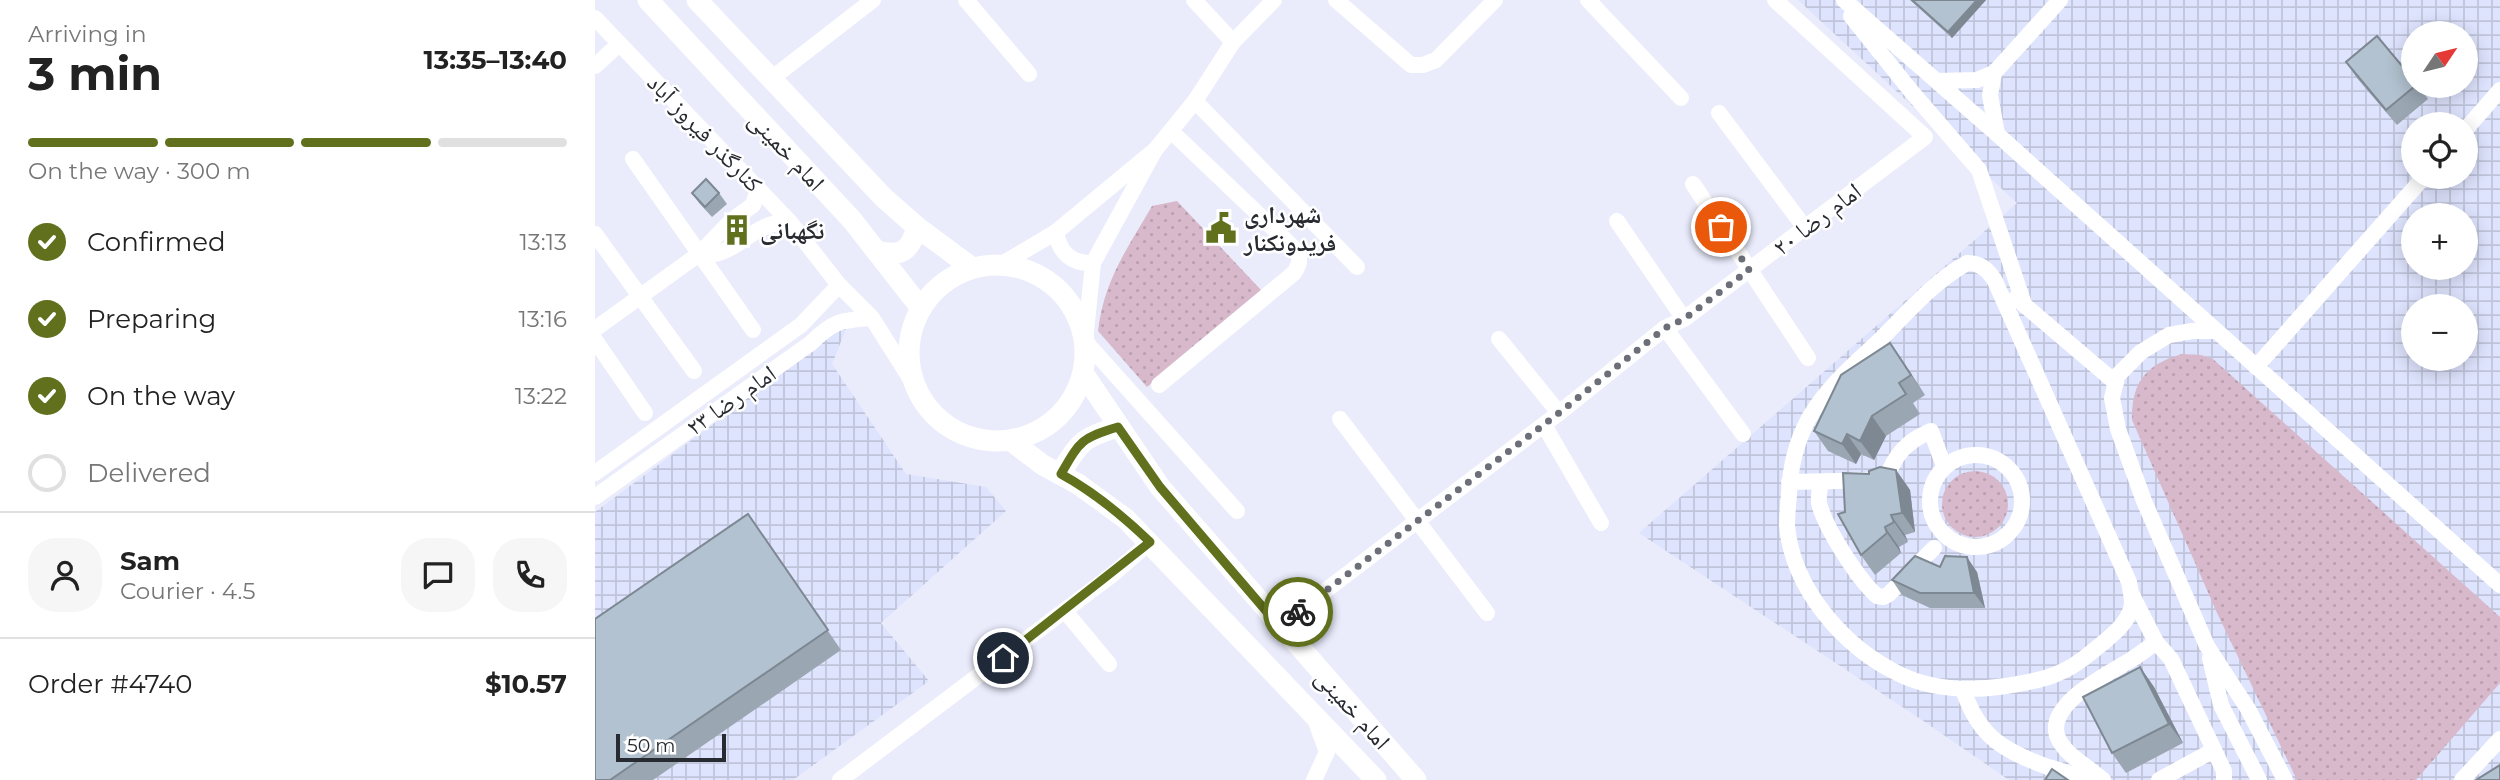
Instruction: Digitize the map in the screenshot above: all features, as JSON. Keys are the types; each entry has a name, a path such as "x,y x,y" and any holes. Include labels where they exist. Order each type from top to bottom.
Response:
{"main road":[{"name":"امام خمینی","path":"647,0 852,220 920,307"},
{"name":"امام خمینی","path":"697,0 884,198 917,227 971,267"},
{"path":"876,251 902,253 911,243 917,227"},
{"path":"1002,264 1032,271 1057,288 1075,312 1085,341 1083,373 1076,393 1064,411 1040,430 1010,440 980,440 952,429 929,409 913,383 908,357 910,331 920,307 942,283 971,267 1002,264"},
{"name":"امام خمینی","path":"1083,373 1160,487 1416,780"},
{"path":"1061,474 1078,444 1118,427"},
{"name":"امام خمینی","path":"1010,440 1126,519 1376,780"}],"street":[{"path":"771,79 873,0"},
{"path":"966,0 1029,74"},
{"path":"1193,0 1233,42"},
{"path":"1002,264 1056,232 1156,150 1195,101 1233,42 1274,0"},
{"path":"1336,0 1411,65 1423,65 1436,60 1495,0"},
{"path":"1588,0 1681,98"},
{"name":"امام رضا ۲۰","path":"1279,626 1544,425 1665,328 1684,319 1925,137 1775,0"},
{"path":"1839,0 1918,100 1979,170 2030,310"},
{"path":"1844,0 2500,585"},
{"path":"1937,81 1977,80 1994,73 2060,0"},
{"name":"کنارگذر فیروز آباد","path":"595,18 789,221 839,285 872,318 913,383"},
{"path":"595,66 619,44"},
{"path":"1994,73 1990,95 1997,134"},
{"path":"2478,115 2500,90"},
{"path":"1195,101 1357,267"},
{"path":"1719,113 1805,228"},
{"path":"1159,385 1294,273 1299,266 1300,257 1297,251 1172,132"},
{"path":"1156,150 1093,262 1085,341 1237,511"},
{"path":"633,159 753,330"},
{"path":"1693,184 1808,358"},
{"path":"595,329 699,254 731,221 753,205 758,189"},
{"path":"2256,367 2413,189"},
{"path":"699,254 711,256 737,245 766,226 789,221"},
{"path":"1617,221 1684,319"},
{"path":"1056,232 1057,242 1067,257 1075,261 1093,262"},
{"path":"595,234 694,371"},
{"path":"1967,263 1977,263 1989,271 2018,330 2129,582 2132,604 2126,619 2087,656 2063,673 2034,682 1963,689 1924,683 1899,674 1874,659 1846,638 1823,612 1793,556 1787,526 1790,471 1809,419 1832,386 1943,278 1957,269 1967,263"},
{"path":"1995,281 2116,383"},
{"name":"امام رضا ۲۳","path":"595,473 801,325 839,285"},
{"path":"2018,330 2030,310"},
{"name":"امام رضا ۲۳","path":"595,497 811,343 826,328 841,320 872,318"},
{"path":"1665,328 1742,434"},
{"path":"2214,331 2169,335 2141,352 2117,376 2112,398 2117,429 2144,501 2207,646 2248,709 2285,780"},
{"path":"1499,339 1559,413"},
{"path":"595,340 645,414"},
{"path":"1340,419 1487,613"},
{"path":"1544,425 1601,523"},
{"path":"1789,482 1886,480 1900,450 1931,431 1944,466"},
{"path":"1974,454 1990,456 2004,463 2015,475 2022,490 2021,512 2012,531 2001,541 1987,546 1958,544 1936,525 1931,511 1930,495 1935,479 1944,466 1958,457 1974,454"},
{"path":"1821,482 1819,501 1826,522 1853,567 1877,596 1884,597 1889,594 1934,548"},
{"path":"840,780 1065,611 1150,542"},
{"path":"2130,593 2157,642 2171,659 2224,771 2224,780"},
{"path":"1065,611 1109,664"},
{"path":"2103,780 2070,753 2058,739 2056,726 2060,713 2070,700 2087,687 2157,642"},
{"path":"2207,646 2221,705 2259,780"},
{"path":"1963,689 1977,724 1994,741 2024,758 2072,773 2084,780"},
{"path":"1311,710 1327,752 1314,780"},
{"path":"2462,780 2500,740"},
{"path":"2159,780 2214,750"}],"shaded area":[{"path":"1798,0 2500,0 2500,780 2009,780 1639,533 2017,203"},
{"path":"1177,201 1262,291 1147,387 1098,331 1111,280 1152,206"},
{"path":"842,328 846,329 832,364 906,474 986,487 1006,511 881,623 929,681 793,780 595,780 595,512"},
{"path":"2182,354 2213,359 2500,617 2500,683 2416,780 2297,780 2218,615 2132,420 2134,395 2143,377 2159,363"},
{"path":"1975,471 1988,474 1998,481 2005,491 2008,504 2005,517 1998,527 1988,534 1975,537 1962,534 1952,527 1945,517 1942,504 1945,491 1952,481 1962,474"}],"building":[{"path":"1912,0 1977,0 1948,32"},
{"path":"2377,36 2401,65 2401,98 2386,110 2346,62"},
{"path":"706,179 719,193 705,207 692,193"},
{"path":"1890,343 1911,375 1899,383 1906,394 1872,416 1860,441 1847,434 1842,444 1814,431 1841,375"},
{"path":"1880,467 1896,470 1902,513 1891,515 1894,522 1885,527 1887,533 1861,555 1838,514 1845,512 1843,473 1869,474 1869,471"},
{"path":"748,514 828,630 610,780 595,780 595,619"},
{"path":"1915,556 1940,567 1945,556 1967,557 1974,593 1920,593 1892,580"},
{"path":"2140,667 2169,724 2112,753 2083,697"},
{"path":"2500,765 2500,780 2476,780"},
{"path":"2052,769 2068,780 2045,780"}],"way so far":[{"path":"1298,612 1559,413 1665,328 1684,319 1749,270 1721,227"}],"place":[{"name":"شهرداری فریدونکنار","path":"1221,228"},
{"name":"نگهبانی","path":"737,230"}],"route":[{"path":"1003,658 1113,574 1150,542 1126,519 1061,474 1078,444 1118,427 1160,487 1279,626 1298,612"}]}
